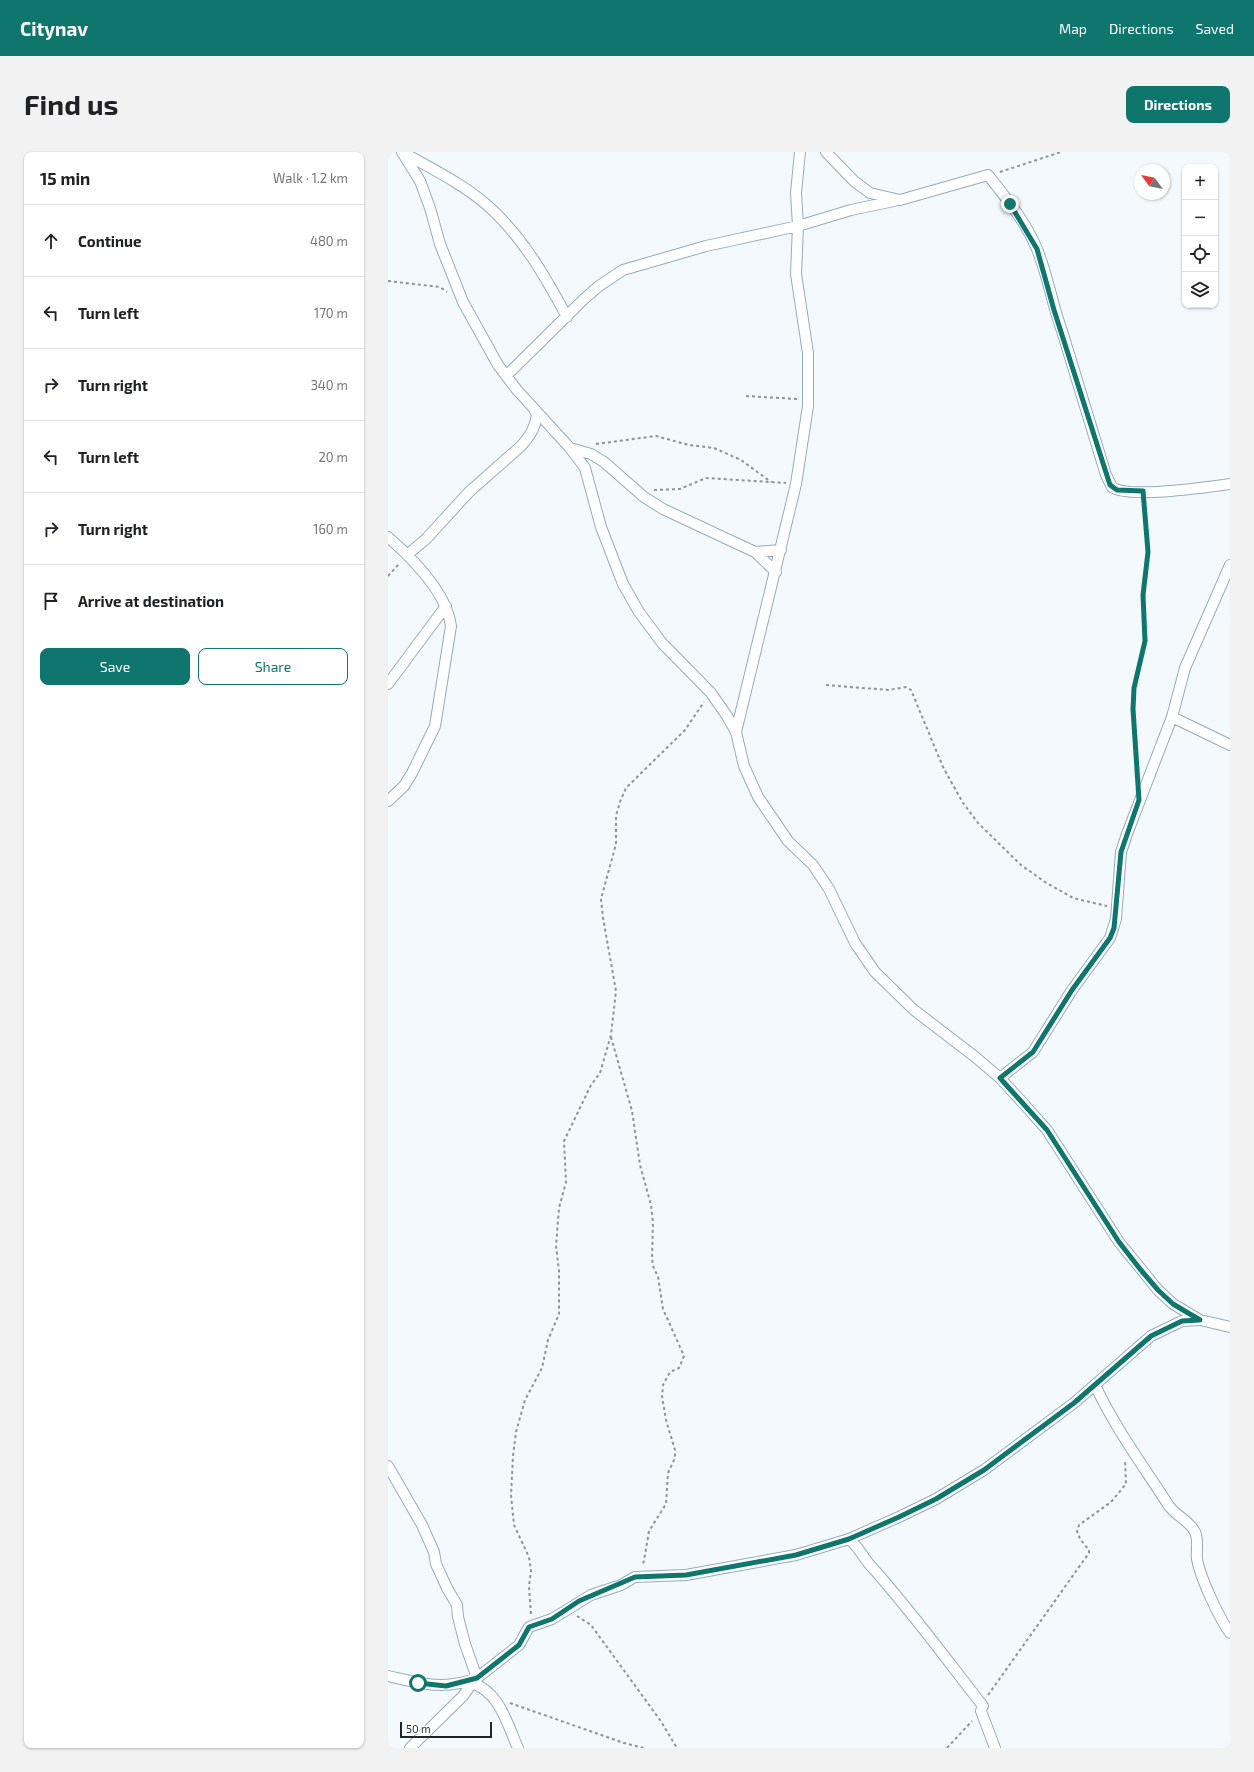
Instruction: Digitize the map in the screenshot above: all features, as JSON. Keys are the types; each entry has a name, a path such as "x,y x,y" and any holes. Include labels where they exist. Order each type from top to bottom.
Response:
{"street":[{"path":"402,152 462,187 486,204 503,221 541,269 566,317"},
{"path":"402,152 420,182 440,244 463,302 498,365 534,409 570,448 585,468 601,527 623,584 636,606 662,643 711,692 727,716 736,732 744,766 758,797 788,841 813,865 829,889 855,943 875,972 914,1010 1000,1078 1047,1130 1119,1242 1158,1290 1173,1304 1200,1320"},
{"path":"736,732 776,572 796,484 808,406 808,354 796,274 798,226 796,193 800,152"},
{"path":"826,152 854,181 864,189 873,194 900,200"},
{"path":"506,376 599,286 624,270 706,246 798,226 851,210 900,200 988,175 1014,209 1037,249 1054,310 1110,485 1117,490 1156,492 1230,484"},
{"path":"407,555 426,539 469,492 501,465 529,437 536,424 537,414 534,409"},
{"path":"570,448 591,454 604,462 644,497 663,509 755,552 776,572"},
{"path":"388,537 423,572 446,606 450,615 451,626 435,726 404,786 388,801"},
{"path":"755,552 781,550"},
{"path":"1000,1078 1033,1052 1076,984 1110,938 1114,928 1121,852 1139,800 1172,717 1185,668 1230,565"},
{"path":"388,684 446,606"},
{"path":"1172,717 1230,746"},
{"path":"410,1748 463,1696 473,1680 519,1645 529,1627 552,1619 591,1595 621,1585 635,1577 686,1575 741,1566 796,1555 849,1539 936,1499 984,1470 1045,1426 1151,1336 1182,1321 1200,1320 1230,1327"},
{"path":"1095,1385 1109,1414 1170,1508 1195,1532 1198,1541 1197,1559 1201,1571 1216,1609 1230,1633"},
{"path":"388,1466 422,1525 434,1552 436,1564 457,1605 458,1617 473,1680 493,1696 518,1748"},
{"path":"849,1539 857,1545 864,1559 915,1620 982,1709 995,1748"},
{"path":"388,1676 418,1683 446,1686 473,1680"}],"path":[{"path":"988,175 1061,152"},
{"path":"388,281 440,287 463,302"},
{"path":"746,396 791,398 800,400 808,406"},
{"path":"592,444 656,436 689,445 714,448 741,460 771,482"},
{"path":"652,490 680,489 707,478 796,484"},
{"path":"1138,778 1133,709 1134,688 1145,641 1143,595 1148,552 1143,491"},
{"path":"388,576 407,555"},
{"path":"826,685 888,690 906,687 911,690 943,767 963,803 978,823 1021,865 1060,892 1073,898 1116,908"},
{"path":"529,1627 531,1611 529,1586 531,1571 529,1557 514,1525 511,1495 516,1432 525,1400 542,1368 548,1340 559,1314 560,1271 556,1246 559,1208 566,1182 564,1141 591,1085 600,1072 611,1035 616,991 601,899 616,844 616,816 626,788 685,730 711,692"},
{"path":"611,1035 632,1111 640,1165 650,1205 653,1222 653,1266 658,1277 663,1309 684,1356 679,1368 670,1372 663,1385 664,1408 675,1450 675,1458 668,1473 666,1504 649,1531 646,1540 644,1561 635,1577"},
{"path":"947,1748 982,1709 987,1696 1088,1553 1089,1550 1080,1539 1077,1531 1079,1525 1111,1502 1126,1484 1125,1456 1130,1445"},
{"path":"567,1609 591,1625 660,1720 677,1748"},
{"path":"493,1696 624,1743 644,1748"}],"route":[{"path":"418,1683 446,1686 477,1678 519,1645 529,1627 552,1619 579,1601 604,1590 621,1585 635,1577 686,1575 796,1555 849,1539 899,1517 936,1499 984,1470 1074,1403 1151,1336 1170,1325 1182,1321 1200,1320 1173,1304 1158,1290 1140,1269 1119,1242 1047,1130 1000,1078 1033,1052 1049,1029 1072,990 1110,938 1114,928 1121,852 1139,800 1133,709 1134,688 1144,652 1143,595 1148,552 1143,491 1122,491 1117,490 1110,485 1084,407 1037,249 1024,224 1010,204"}]}
